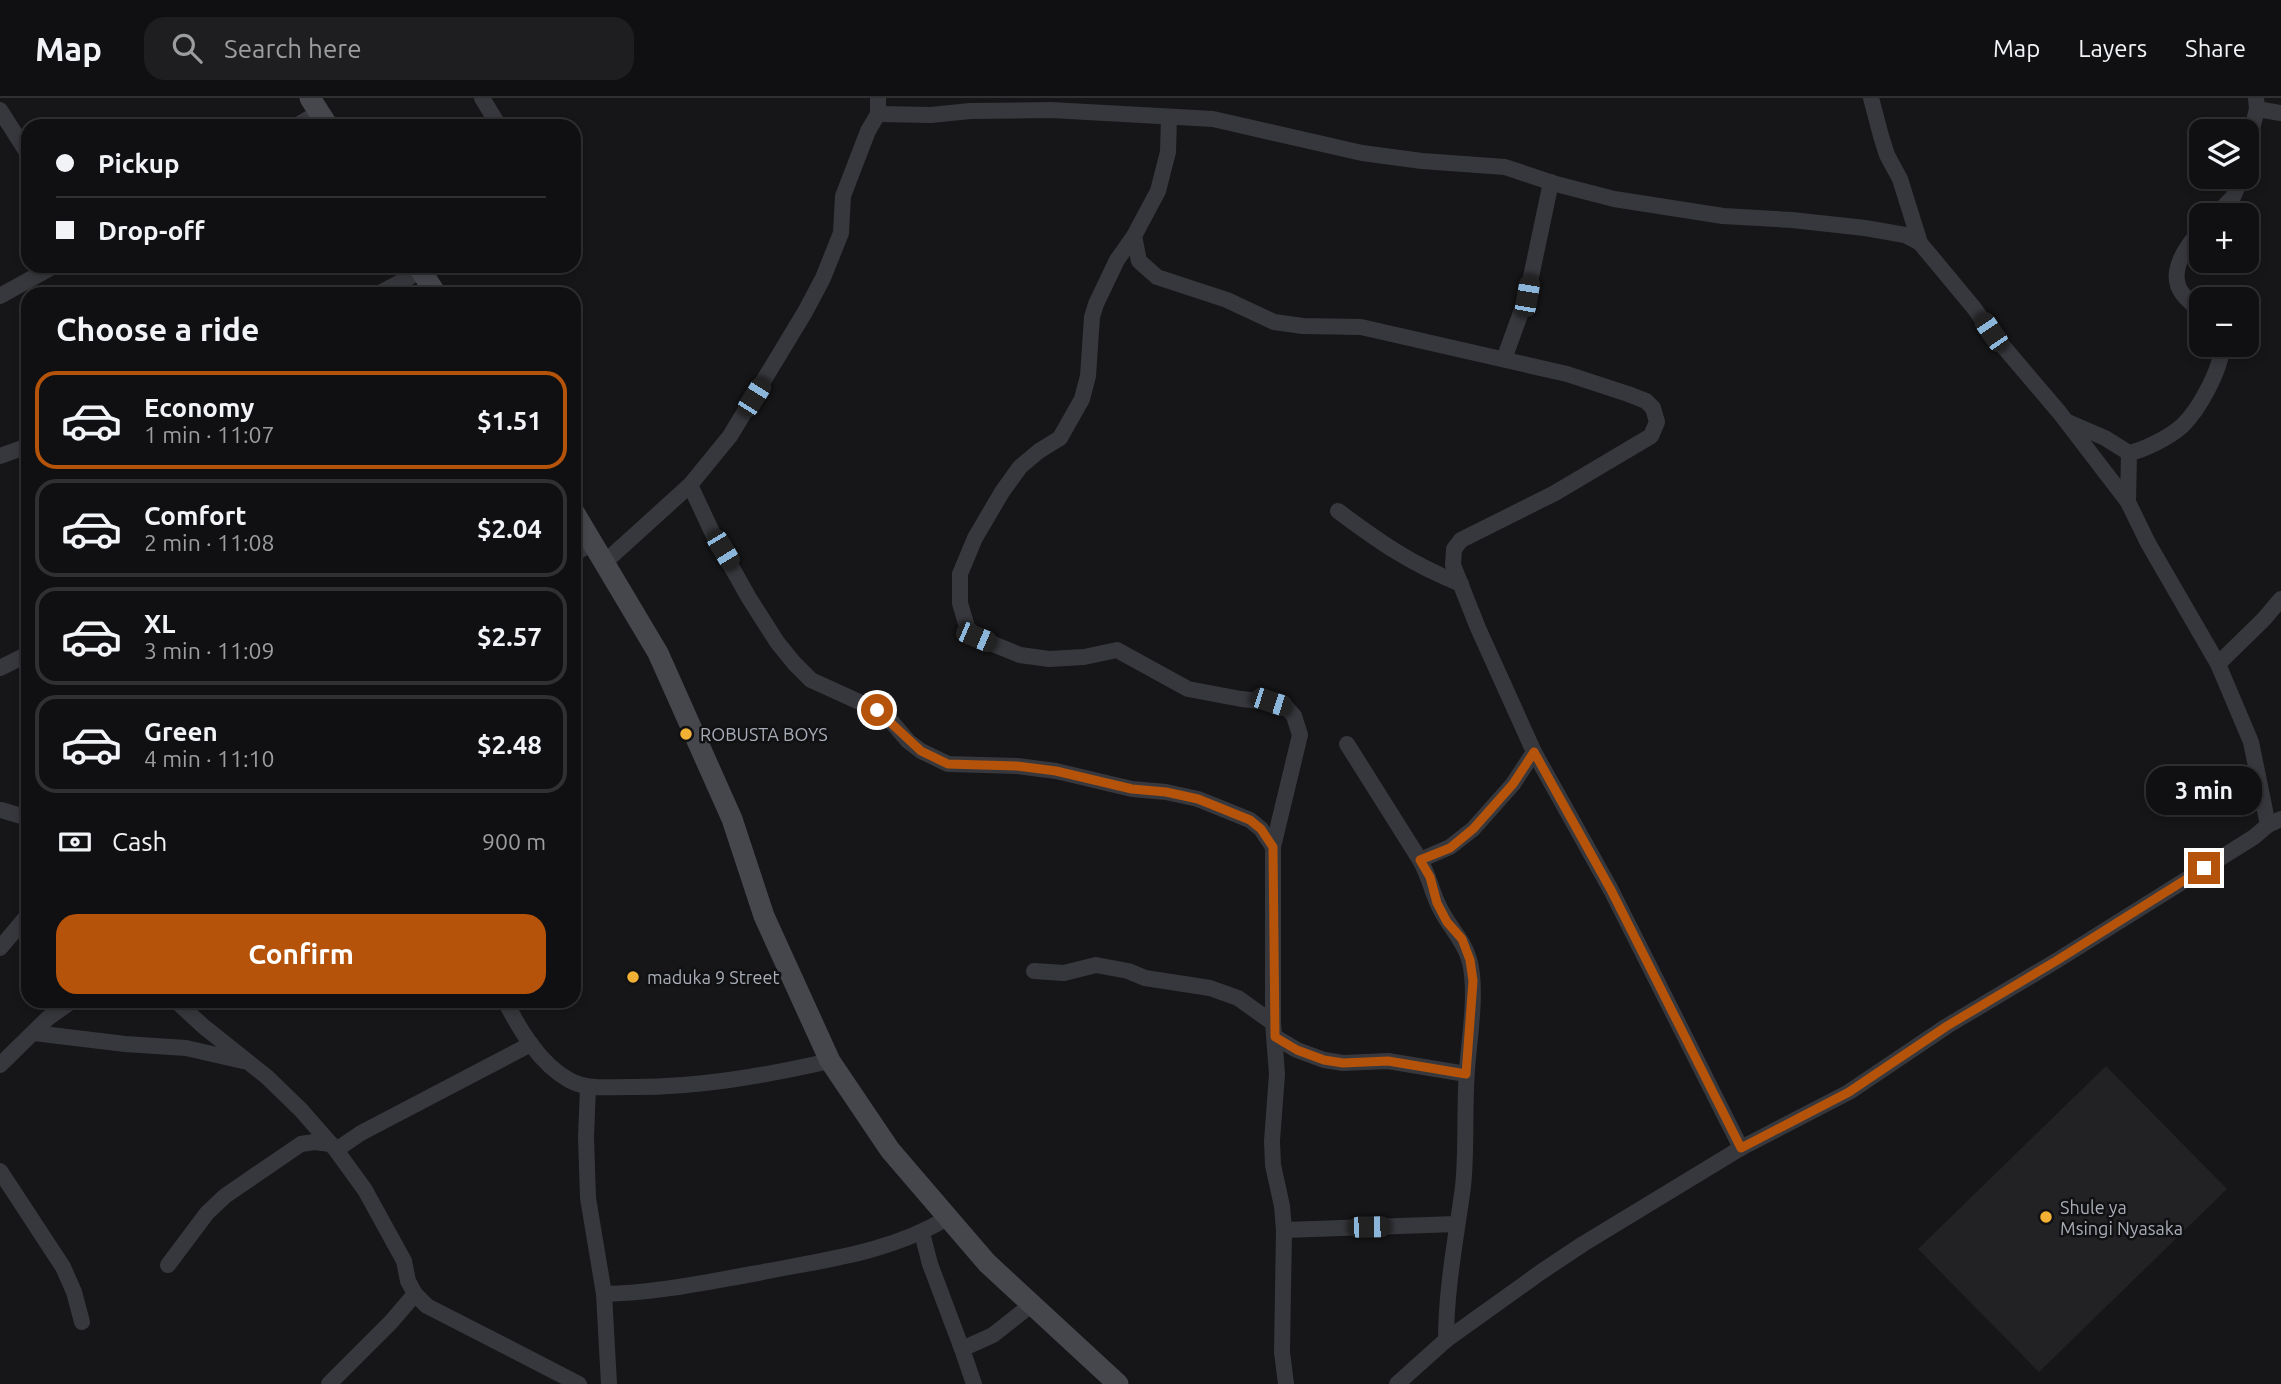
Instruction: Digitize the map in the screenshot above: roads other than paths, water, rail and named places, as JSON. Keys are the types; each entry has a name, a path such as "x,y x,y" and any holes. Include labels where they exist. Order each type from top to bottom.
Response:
{"main road":[{"path":"581,523 658,653 685,711 732,819 764,916 830,1061 890,1150 987,1263 1118,1384"}],"street":[{"path":"482,98 495,119"},
{"path":"1397,1384 1446,1340 1583,1244 1741,1148 1849,1092 1947,1026 2133,913 2275,822 2251,742 2218,664 2128,502 2066,421 1920,243 1900,179 1887,155 1871,98"},
{"path":"2257,104 2281,114"},
{"path":"605,562 690,485 730,436 805,312 823,278 841,233 843,196 878,106 931,115 970,111 1051,110 1213,119 1362,153 1422,161 1505,167 1615,199 1723,216 1865,228 1905,235 1920,243"},
{"path":"0,110 21,143"},
{"path":"1169,117 1168,152 1158,191 1134,236 1117,260 1096,304 1083,399 1060,438 1020,467 1002,492 964,561 960,574 960,603 967,627 976,637 1020,655 1048,659 1084,657 1117,650 1188,690 1271,702 1286,707 1294,716 1300,735 1273,847 1274,1030 1277,1074 1272,1141 1284,1230 1282,1341 1286,1384"},
{"path":"1504,359 1527,296 1550,182"},
{"path":"1134,236 1139,261 1157,277 1227,300 1274,322 1303,326 1361,327 1567,373 1646,401 1653,408 1657,422 1651,436 1555,493 1461,540 1454,550 1453,565 1534,752 1611,890 1741,1148"},
{"path":"2189,247 2180,260 2176,281 2180,291 2189,300"},
{"path":"0,296 41,273"},
{"path":"389,287 412,273"},
{"path":"2066,421 2105,438 2129,453 2141,450 2179,429 2190,418 2209,386 2220,357"},
{"path":"2,449 21,447"},
{"path":"2128,502 2129,453"},
{"path":"690,485 748,598 794,663 811,680 877,710 921,751 948,764 1017,766 1056,771 1132,789 1166,792 1198,799 1250,820 1261,829 1273,847"},
{"path":"1338,511 1403,558 1461,584"},
{"path":"581,550 593,542"},
{"path":"2218,664 2281,599"},
{"path":"0,668 21,658"},
{"path":"1347,744 1430,877 1437,903 1447,922 1462,939 1470,960 1473,981 1466,1074 1463,1185 1446,1306 1446,1340"},
{"path":"1420,860 1450,848 1473,829 1513,784 1534,752"},
{"path":"1,810 21,816"},
{"path":"0,948 21,923"},
{"path":"1034,971 1064,973 1096,965 1128,971 1145,978 1210,988 1238,998 1297,1050 1324,1060 1343,1063 1388,1061 1466,1074"},
{"path":"0,1065 48,1018 62,1008"},
{"path":"184,1008 302,1110 334,1147 365,1190 404,1261 408,1281 415,1294 427,1306 579,1384"},
{"path":"509,1008 539,1054 569,1080 588,1087 692,1086 776,1073 830,1061"},
{"path":"34,1032 125,1044 186,1048 249,1062"},
{"path":"0,1042 19,1047"},
{"path":"169,1265 207,1213 225,1196 301,1144 314,1142 334,1147 531,1044"},
{"path":"588,1087 588,1198 604,1294 608,1384"},
{"path":"0,1171 63,1267 82,1322"},
{"path":"604,1294 675,1289 870,1250 922,1233 947,1218"},
{"path":"1284,1230 1457,1224"},
{"path":"922,1233 930,1264 974,1384"},
{"path":"329,1384 415,1294"},
{"path":"962,1349 993,1335 1031,1305"}],"place":[{"name":"ROBUSTA BOYS","path":"686,734"},
{"name":"maduka 9 Street","path":"633,977"},
{"name":"Shule ya Msingi Nyasaka","path":"2046,1217"}]}
